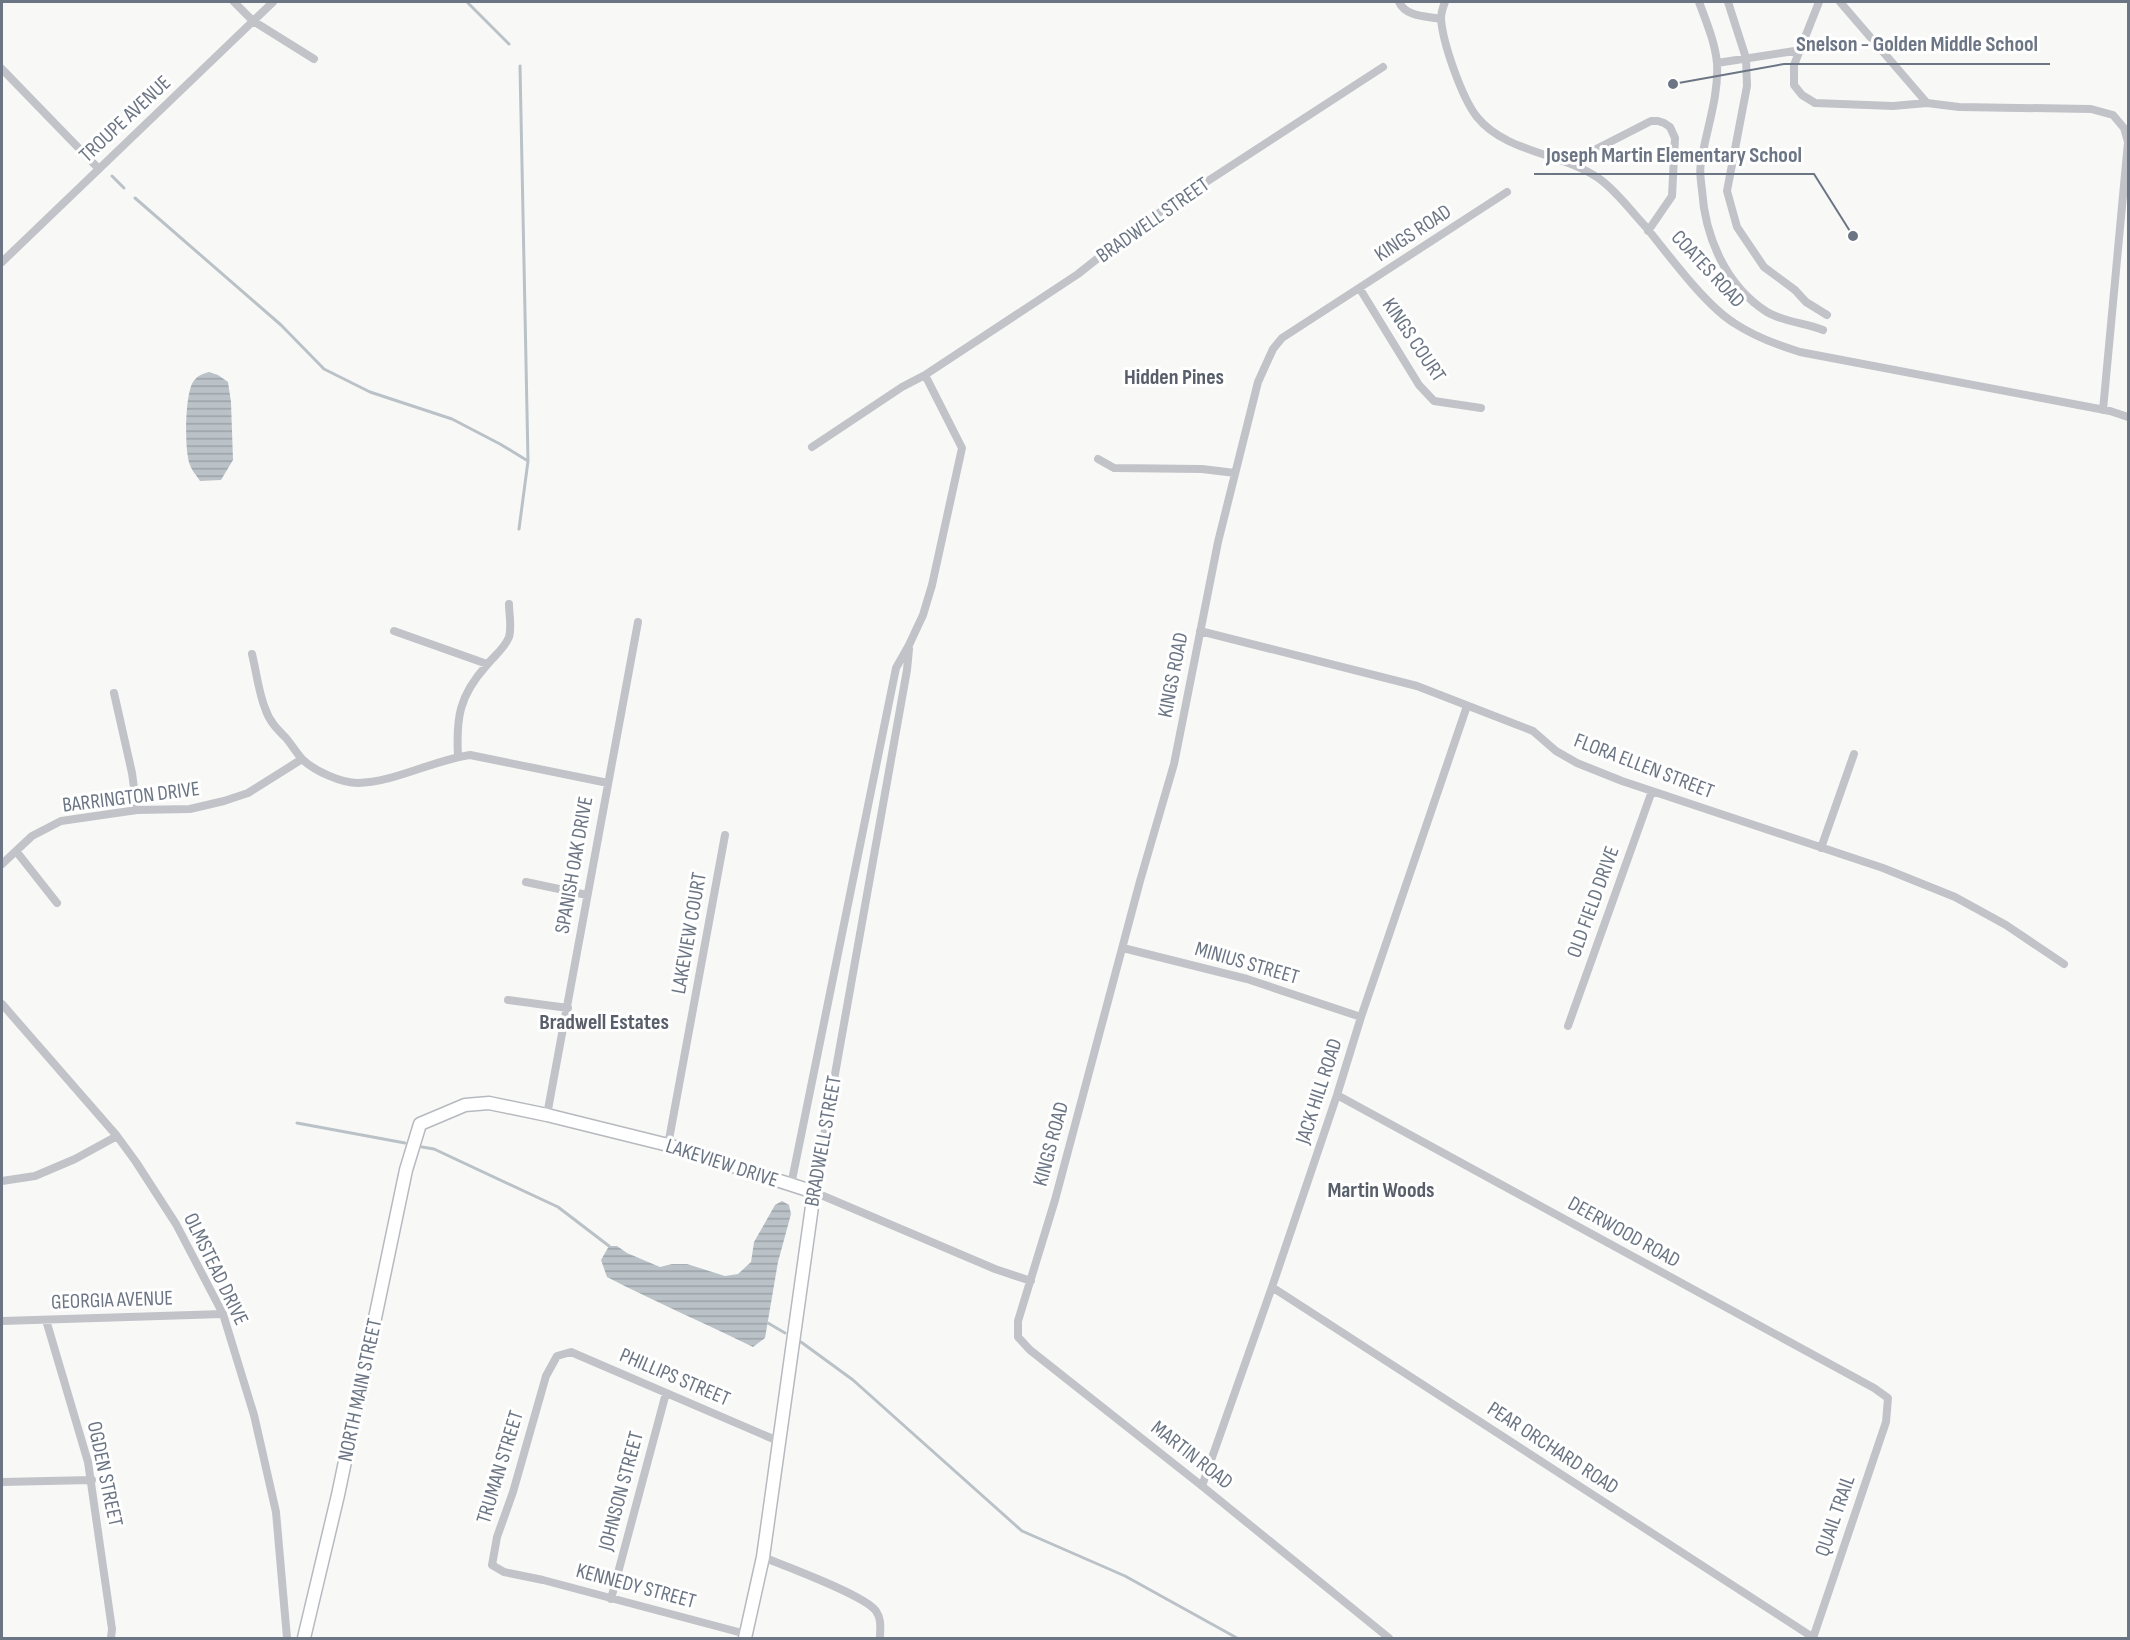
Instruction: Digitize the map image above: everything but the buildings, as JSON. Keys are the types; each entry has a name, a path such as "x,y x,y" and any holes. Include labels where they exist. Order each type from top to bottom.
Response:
{"street":[{"path":"234,2 253,21 314,59"},
{"name":"TROUPE AVENUE","path":"2,262 273,2"},
{"path":"1399,2 1402,8 1413,15 1441,19"},
{"name":"COATES ROAD","path":"1444,2 1441,19 1449,53 1464,96 1478,118 1494,132 1530,151 1580,166 1603,181 1711,304 1732,322 1764,340 1800,352 2103,410 2128,417"},
{"path":"1699,2 1717,63 1716,87 1700,166 1702,198 1711,239 1717,254 1736,285 1767,312 1797,324 1823,330"},
{"path":"1728,2 1746,58 1747,86 1727,191 1737,227 1764,267 1795,290 1806,302 1827,315"},
{"path":"1819,2 1794,65 1794,85 1802,95 1815,103 1893,106 1927,103 1959,107 2091,109 2113,115 2124,128 2128,142 2126,192 2103,410"},
{"path":"1840,2 1927,103"},
{"path":"1717,63 1801,50"},
{"name":"BRADWELL STREET","path":"812,447 1078,274 1137,227 1383,67"},
{"path":"2,69 98,168"},
{"path":"1569,162 1651,121 1658,121 1670,127 1675,138 1672,196 1648,231"},
{"name":"KINGS ROAD","path":"1031,1281 1174,764 1218,542 1258,382 1273,349 1282,338 1507,192"},
{"name":"KINGS COURT","path":"1360,289 1419,385 1434,401 1481,408"},
{"name":"BRADWELL STREET","path":"791,1185 896,668 923,615 939,562 962,448 925,375"},
{"path":"1098,459 1114,468 1202,469 1235,473"},
{"path":"458,757 456,726 459,713 465,697 510,635 509,604"},
{"name":"SPANISH OAK DRIVE","path":"547,1114 638,622"},
{"path":"394,631 487,664"},
{"name":"FLORA ELLEN STREET","path":"1200,631 1417,686 1533,731 1556,751 1577,763 1652,791 1882,868 1954,897 2006,925 2064,964"},
{"name":"BRADWELL STREET","path":"746,1636 763,1557 814,1191 907,670 909,645"},
{"path":"252,654 264,708 275,727 302,759 317,771 357,783 390,777 470,755 608,783"},
{"path":"114,693 132,773 137,810"},
{"name":"JACK HILL ROAD","path":"1202,1486 1272,1287 1467,706"},
{"path":"1821,848 1854,754"},
{"name":"BARRINGTON DRIVE","path":"2,864 32,836 61,821 137,810 190,809 224,801 248,793 302,759"},
{"name":"OLD FIELD DRIVE","path":"1568,1026 1652,791"},
{"name":"LAKEVIEW COURT","path":"668,1145 725,835"},
{"path":"16,851 57,903"},
{"path":"526,882 587,895"},
{"name":"MINIUS STREET","path":"1123,948 1247,979 1361,1017"},
{"path":"508,1000 568,1008"},
{"name":"OLMSTEAD DRIVE","path":"2,1004 117,1136 176,1224 223,1314 254,1415 276,1512 287,1638"},
{"name":"DEERWOOD ROAD","path":"1337,1095 1874,1388 1888,1398 1887,1405"},
{"name":"LAKEVIEW DRIVE","path":"415,1140 420,1124 465,1105 489,1103 547,1114 668,1145 814,1191 995,1269 1031,1281"},
{"path":"2,1181 35,1176 75,1159 117,1136"},
{"name":"NORTH MAIN STREET","path":"304,1638 338,1495 406,1170 415,1140"},
{"name":"MARTIN ROAD","path":"1031,1281 1018,1321 1018,1337 1030,1350 1389,1638"},
{"name":"PEAR ORCHARD ROAD","path":"1272,1287 1813,1638"},
{"name":"GEORGIA AVENUE","path":"2,1321 223,1314"},
{"name":"OGDEN STREET","path":"46,1320 92,1480 112,1629 111,1638"},
{"name":"PHILLIPS STREET","path":"557,1356 570,1352 778,1442"},
{"name":"TRUMAN STREET","path":"517,1575 504,1572 492,1565 497,1537 513,1492 546,1376 557,1356"},
{"name":"JOHNSON STREET","path":"611,1599 666,1393"},
{"name":"QUAIL TRAIL","path":"1813,1638 1886,1422 1887,1405"},
{"path":"2,1482 92,1480"},
{"path":"763,1557 851,1595 875,1610 881,1621 880,1638"},
{"name":"KENNEDY STREET","path":"517,1575 543,1580 746,1636"}],"shaded area":[{"path":"209,372 228,382 233,460 221,480 200,481 188,458 187,410 193,382 200,375"},
{"path":"782,1201 789,1205 791,1214 778,1262 765,1338 753,1347 607,1277 601,1260 609,1246 617,1246 627,1253 660,1267 687,1264 725,1276 738,1274 751,1262 754,1242 775,1205"}],"waterway":[{"path":"467,2 509,44"},
{"path":"519,529 528,461 520,66"},
{"path":"112,176 124,188"},
{"path":"135,198 281,325 324,369 370,392 452,419 528,461"},
{"path":"297,1123 405,1143"},
{"path":"422,1147 434,1149 558,1207 609,1246"},
{"path":"768,1323 785,1333"},
{"path":"801,1342 853,1380 1022,1531 1125,1576 1237,1638"}],"place":[{"name":"Snelson - Golden Middle School","path":"1673,84"},
{"name":"Joseph Martin Elementary School","path":"1853,236"}],"district":[{"name":"Hidden Pines","path":"1174,377"},
{"name":"Bradwell Estates","path":"604,1022"},
{"name":"Martin Woods","path":"1381,1190"}]}
